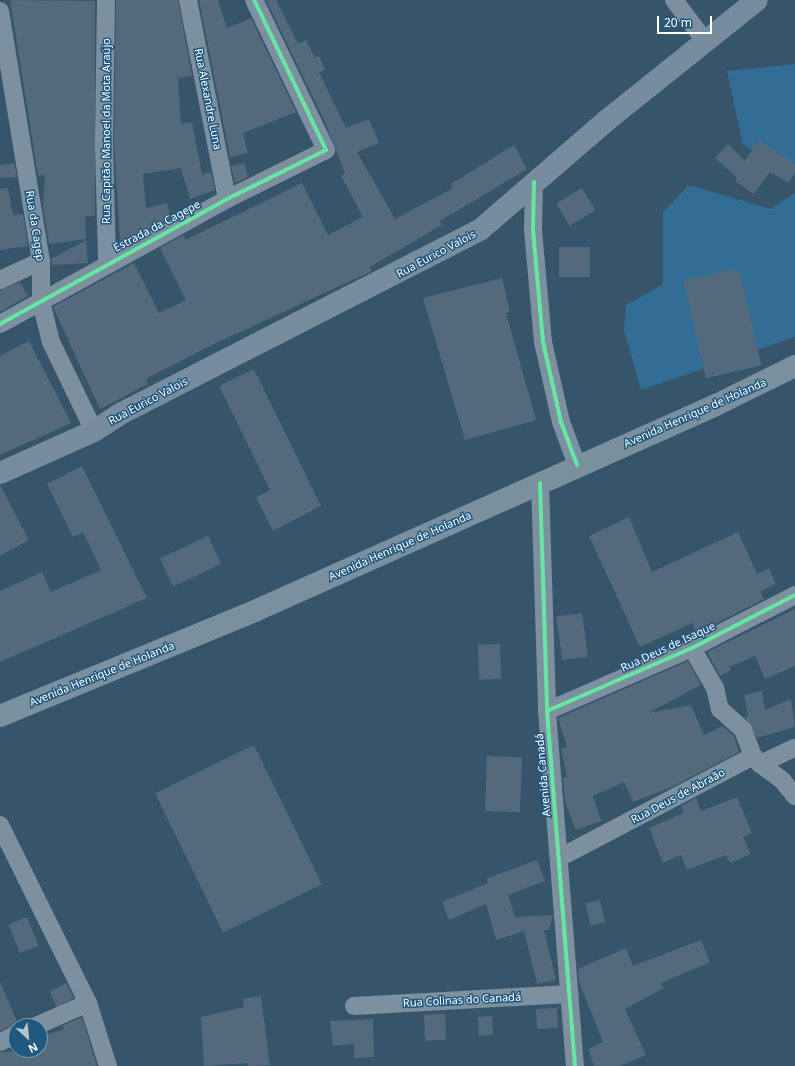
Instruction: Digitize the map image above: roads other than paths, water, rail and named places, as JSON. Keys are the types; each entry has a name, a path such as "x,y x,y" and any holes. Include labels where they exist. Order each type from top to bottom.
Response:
{"main road":[{"name":"Rua Eurico Valois","path":"0,473 94,431 122,413 452,247 481,229 534,182 757,0"},
{"name":"Avenida Henrique de Holanda","path":"0,716 257,610 577,465 716,405 795,366"}],"street":[{"name":"Rua Capitão Manoel da Mota Araújo","path":"106,0 104,145 107,263"},
{"name":"Rua Alexandre Luna","path":"188,0 227,198"},
{"name":"Estrada da Cagepe","path":"0,324 107,263 227,198 326,150 254,0"},
{"path":"674,0 705,41"},
{"name":"Rua da Cagep","path":"0,12 4,72 41,260 40,302 51,342 94,431"},
{"path":"534,182 533,230 543,342 561,422 577,465"},
{"path":"0,280 41,260"},
{"name":"Avenida Canadá","path":"540,483 547,711 575,1066"},
{"name":"Rua Deus de Isaque","path":"547,711 692,648 795,595"},
{"path":"692,648 715,688 720,709 743,730 757,760 782,780 795,796"},
{"name":"Rua Deus de Abraão","path":"559,858 757,760 795,748"},
{"path":"0,825 88,1003 108,1066"},
{"name":"Rua Colinas do Canadá","path":"354,1006 570,994"},
{"path":"48,1021 88,1003"}]}
